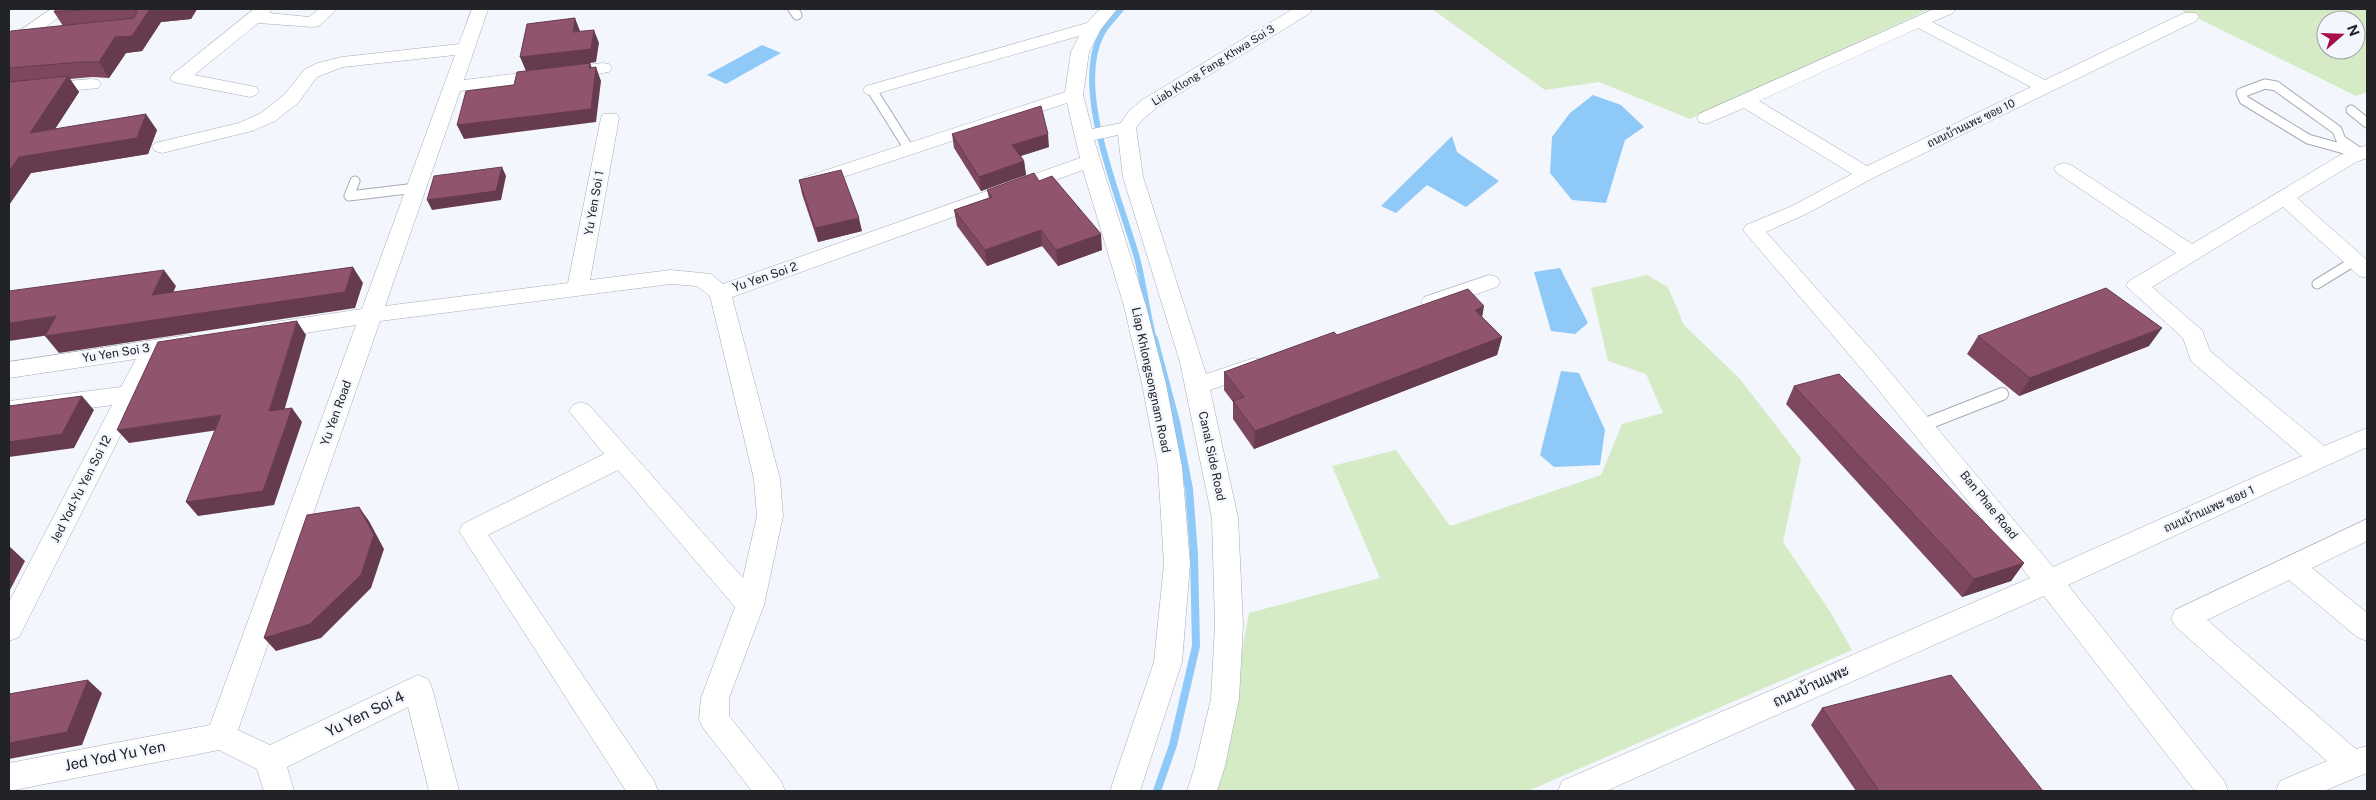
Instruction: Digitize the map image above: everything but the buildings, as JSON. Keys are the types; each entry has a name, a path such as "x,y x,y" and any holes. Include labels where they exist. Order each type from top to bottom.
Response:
{"street":[{"path":"15,42 62,9"},
{"path":"250,91 179,78 259,13 313,22 329,9"},
{"name":"Yu Yen Road","path":"221,736 480,9"},
{"name":"Liap Khlongsongnam Road","path":"1109,9 1093,28 1080,52 1074,95 1090,161 1135,306 1154,384 1170,468 1177,564 1168,662 1125,791"},
{"name":"Liab Klong Fang Khwa Soi 3","path":"1126,128 1136,115 1149,104 1304,9"},
{"path":"1706,118 1947,9"},
{"name":"ถนนบ้านแพะ ซอย 10","path":"1753,230 1799,210 1866,174 2190,17"},
{"path":"1919,22 2045,87"},
{"path":"872,90 1093,28"},
{"path":"15,42 50,35"},
{"path":"162,147 245,127 268,117 291,99 312,73 324,67 342,62 466,48"},
{"path":"452,88 603,68"},
{"path":"9,92 92,84"},
{"path":"811,181 1074,95"},
{"path":"1746,101 1866,174"},
{"name":"Yu Yen Soi 1","path":"578,288 610,118"},
{"path":"1084,136 1126,128"},
{"name":"Canal Side Road","path":"1126,128 1133,177 1192,362 1224,518 1229,625 1225,699 1210,766 1202,791"},
{"path":"2321,458 2199,355 2194,335 2137,286 2349,158 2364,153"},
{"name":"Yu Yen Soi 2","path":"371,315 670,277 703,279 720,293 903,230 1090,161"},
{"path":"2064,168 2191,253"},
{"path":"2284,197 2361,266"},
{"name":"Ban Phae Road","path":"1753,230 1844,331 1923,425 2050,581 2213,791"},
{"path":"1415,308 1489,282"},
{"path":"720,293 767,479 770,516 750,604 715,698 714,720 770,791"},
{"path":"248,334 371,315"},
{"name":"Yu Yen Soi 3","path":"9,370 210,339"},
{"name":"Jed Yod-Yu Yen Soi 12","path":"9,630 152,348"},
{"path":"1197,386 1278,357"},
{"path":"9,410 129,394"},
{"path":"581,411 750,604"},
{"name":"ถนนบ้านแพะ ซอย 1","path":"2050,581 2367,437"},
{"path":"621,456 472,531 643,791"},
{"path":"2291,791 2360,761 2185,618 2367,529"},
{"path":"2291,566 2367,629"},
{"name":"ถนนบ้านแพะ","path":"1573,791 2050,581"},
{"name":"Yu Yen Soi 4","path":"270,760 418,688 444,791"},
{"path":"221,736 270,760 279,791"},
{"name":"Jed Yod Yu Yen","path":"9,777 221,736"}],"lane":[{"path":"2265,84 2276,86 2337,130 2341,140 2364,153 2308,139 2244,100 2241,93 2265,84"},
{"path":"872,90 909,149"},
{"path":"2351,110 2367,123"},
{"path":"355,181 349,196 416,188"},
{"path":"2317,284 2361,266"},
{"path":"1923,425 2002,394"}],"green space":[{"path":"1432,9 1930,9 1690,119 1599,82 1545,90"},
{"path":"2179,9 2367,9 2367,92 2356,96"},
{"path":"1647,275 1668,287 1684,325 1740,379 1801,458 1783,542 1831,613 1852,650 1528,791 1213,791 1222,761 1249,613 1380,578 1332,466 1396,450 1450,526 1601,475 1622,424 1663,413 1646,374 1608,361 1591,288"}],"water":[{"path":"762,45 781,53 726,84 707,75"},
{"path":"1593,95 1621,105 1644,127 1625,140 1606,203 1572,200 1550,173 1552,137 1570,113"},
{"path":"1452,136 1457,152 1499,181 1466,207 1427,185 1396,213 1381,206"},
{"path":"1560,268 1588,323 1575,334 1551,331 1534,272"},
{"path":"1561,371 1579,373 1605,430 1600,465 1554,467 1540,455"}],"waterway":[{"path":"1121,9 1102,33 1094,56 1092,84 1095,114 1102,145 1137,258 1154,340"},
{"path":"1154,339 1176,422 1189,489 1194,555 1196,646 1173,745 1157,791"}]}
